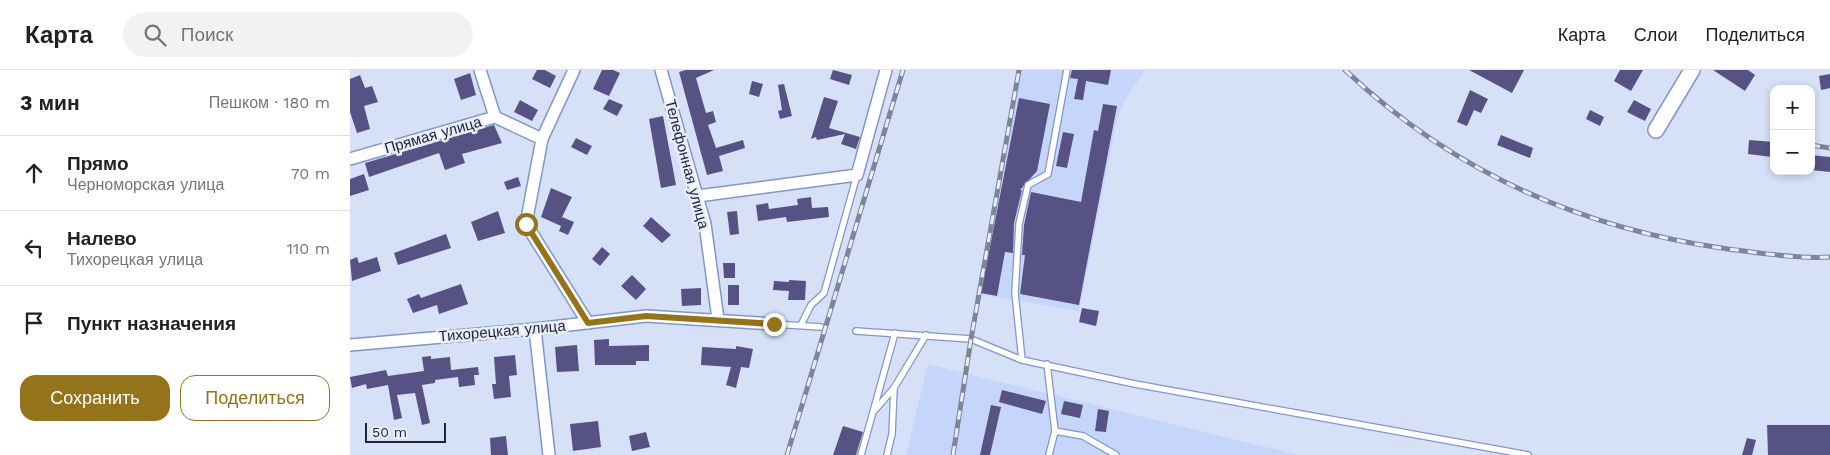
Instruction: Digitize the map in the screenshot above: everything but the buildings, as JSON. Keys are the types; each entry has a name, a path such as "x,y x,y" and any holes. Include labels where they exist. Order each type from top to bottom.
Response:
{"street":[{"path":"480,70 495,117"},
{"path":"574,70 542,139 526,224 588,323"},
{"name":"Телефонная улица","path":"661,70 698,196 718,319"},
{"path":"698,196 857,175 886,70"},
{"path":"1656,130 1692,70"},
{"name":"Прямая улица","path":"350,158 495,117 542,139"},
{"name":"Тихорецкая улица","path":"350,345 536,329 646,316 774,324"},
{"path":"536,329 549,455"}],"lane":[{"path":"1022,360 1015,293 1019,224 1028,185 1048,174 1067,70"},
{"path":"801,325 811,306 824,292 857,175"},
{"path":"774,324 821,327"},
{"path":"856,331 971,339 1022,360 1135,384 1528,455"},
{"path":"861,455 895,333"},
{"path":"874,412 894,388 926,335"},
{"path":"1047,364 1054,431 1048,455"},
{"path":"887,455 892,434 894,388"},
{"path":"1054,431 1083,436 1116,455"}],"shaded area":[{"path":"1021,70 1145,70 1123,103 1116,124 1079,311 979,294"},
{"path":"928,364 1298,455 906,455"}],"railway":[{"path":"787,455 903,70"},
{"path":"953,455 971,339 1019,70"},
{"path":"1345,70 1386,106 1430,138 1475,166 1522,190 1571,210 1622,227 1674,240 1779,255 1830,257"},
{"path":"1815,146 1830,148"}],"route":[{"path":"526,224 588,323 646,316 774,324"}]}
